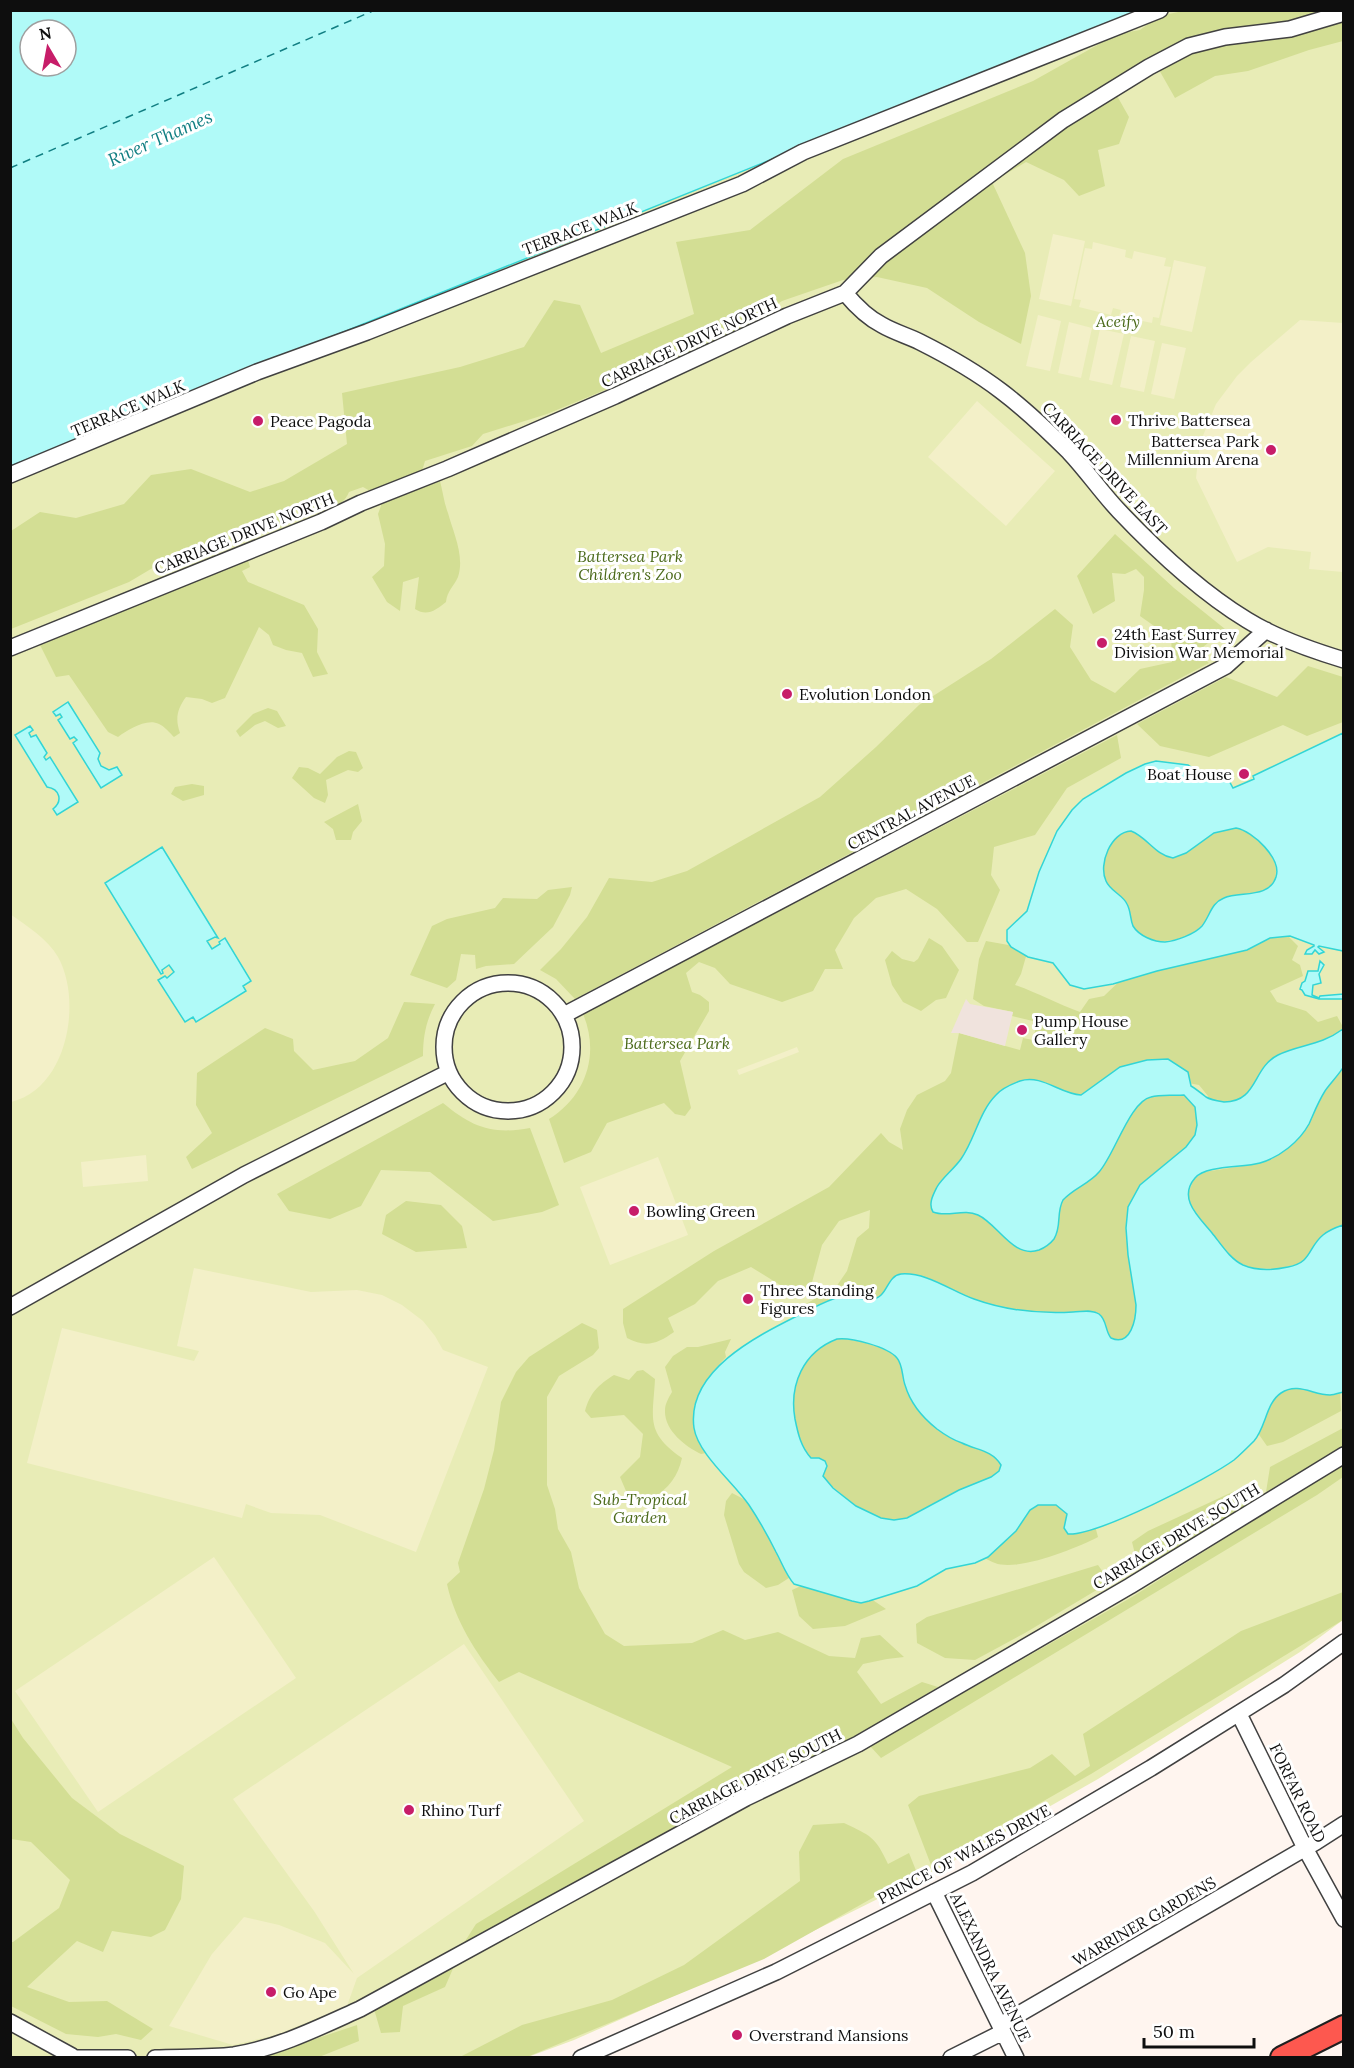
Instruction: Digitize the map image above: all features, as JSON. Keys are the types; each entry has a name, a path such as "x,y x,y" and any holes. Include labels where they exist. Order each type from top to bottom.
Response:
{"highway":[{"path":"1282,2058 1344,2027"}],"street":[{"name":"TERRACE WALK","path":"10,475 257,372 367,332 742,184 803,152 1160,10"},
{"name":"CARRIAGE DRIVE NORTH","path":"10,648 447,469 615,396 787,316 845,293 881,256 978,183 1063,120 1149,67 1189,46 1207,41 1290,29 1344,13"},
{"name":"CARRIAGE DRIVE EAST","path":"845,293 855,305 882,325 959,362 1027,412 1070,453 1118,510 1160,552 1221,602 1266,630 1317,652 1344,660"},
{"name":"CENTRAL AVENUE","path":"564,1015 1226,666 1266,630"},
{"path":"515,982 535,988 552,1000 564,1015 572,1033 573,1052 568,1070 559,1086 546,1099 530,1107 511,1111 491,1109 474,1101 459,1088 449,1072 444,1056 444,1040 448,1024 456,1009 474,992 494,984 515,982"},
{"path":"10,1307 244,1175 449,1072"},
{"name":"CARRIAGE DRIVE SOUTH","path":"155,2058 233,2055 264,2048 360,2009 746,1798 858,1744 1130,1586 1344,1455"},
{"name":"PRINCE OF WALES DRIVE","path":"581,2058 776,1972 972,1873 1062,1822 1239,1714 1344,1642"},
{"name":"FORFAR ROAD","path":"1239,1714 1305,1848 1344,1920"},
{"name":"WARRINER GARDENS","path":"951,2058 1344,1824"},
{"name":"ALEXANDRA AVENUE","path":"934,1892 1016,2058"},
{"path":"10,2022 70,2057 128,2058"}],"green space":[{"path":"1188,10 1343,11 1343,41 1248,71 1215,76 1175,98 1154,61 1112,87 1129,117 1119,144 1098,150 1105,186 1079,196 1064,180 1026,162 992,182 1025,253 1031,296 1021,344 979,322 927,288 877,277 843,280 782,301 706,352 663,366 547,414 483,434 472,446 425,461 422,471 394,486 370,491 363,487 349,492 339,504 331,505 323,502 321,510 306,515 299,508 290,514 280,529 258,529 223,544 166,560 129,582 11,629 11,531 40,512 76,518 124,504 151,475 191,469 250,492 284,481 347,444 342,393 460,367 524,347 554,300 580,305 601,353 694,314 676,242 750,230 843,159 1033,81 1117,34 1140,30 1159,16"},
{"name":"Battersea Park","path":"1140,11 1343,11 1343,1620 1300,1652 1098,1779 950,1863 757,1959 574,2040 528,2057 11,2057 11,466"},
{"path":"440,481 459,553 458,577 446,602 435,610 427,612 415,609 419,577 403,582 400,611 387,602 372,577 384,566 385,544 378,514 382,503"},
{"path":"1115,534 1174,588 1225,629 1197,652 1209,663 575,999 556,979 540,970 587,917 609,878 652,882 687,871 820,797 919,705 991,659 1055,609 1073,625 1070,647 1091,680 1115,693 1140,669 1172,662 1171,631 1157,628 1140,616 1144,577 1136,569 1125,574 1112,573 1115,601 1093,614 1077,576"},
{"path":"248,560 250,567 242,571 248,582 304,605 318,629 317,652 328,674 313,677 302,653 273,645 269,635 259,627 225,698 212,703 186,697 178,714 180,733 174,737 161,725 149,723 137,726 118,737 108,732 69,675 56,677 39,643"},
{"path":"1308,666 1343,677 1343,722 1307,736 1283,725 1209,757 1160,746 1137,724 1226,677 1277,697"},
{"path":"268,708 277,711 286,726 278,728 265,721 255,725 240,737 236,731 253,714"},
{"path":"1117,735 1121,758 1067,788 1035,835 994,847 991,875 1000,890 978,942 967,942 937,909 906,889 876,898 854,918 835,950 843,969 825,969 813,991 782,1002 730,984 715,968 699,962 686,973 692,992 709,1002 709,1011 680,1061 691,1108 685,1116 675,1114 664,1103 607,1123 591,1152 564,1163 549,1119 572,1099 586,1073 590,1044 583,1014"},
{"path":"349,751 356,752 363,768 358,772 348,770 326,780 328,795 325,803 314,798 292,778 299,767 308,768 320,774 337,757"},
{"path":"192,784 204,786 204,795 183,801 171,794 175,787"},
{"path":"358,804 362,821 353,832 351,840 336,840 333,829 324,822"},
{"path":"1237,828 1255,837 1270,853 1276,872 1273,881 1266,889 1257,893 1229,896 1201,926 1186,936 1158,941 1141,935 1133,926 1129,908 1124,899 1108,885 1104,875 1103,867 1108,850 1117,837 1131,831 1146,840 1186,853 1214,833"},
{"path":"572,887 553,927 514,964 476,969 475,955 461,954 456,980 447,988 410,975 432,926 447,919 495,908 503,898 537,899 548,890"},
{"path":"1283,931 1298,946 1292,960 1300,965 1303,976 1270,991 1277,1002 1306,1011 1318,1022 1337,1016 1343,1027 1343,1033 1245,1101 1211,1105 1208,1096 1199,1085 1188,1083 1169,1062 1053,1202 1145,1094 1186,1092 1202,1118 1129,1344 869,1306 801,1321 795,1310 836,1287 847,1271 857,1238 869,1228 870,1210 839,1221 822,1245 811,1286 793,1293 751,1267 718,1281 695,1304 668,1318 674,1332 662,1339 646,1344 627,1338 623,1323 623,1309 714,1251 829,1187 881,1133 889,1142 903,1150 900,1129 907,1110 917,1095 945,1081 951,1073 959,1033 1020,1050 1023,1038 1033,1040 1037,1022 1012,1016 1013,1012 984,1006 973,999 979,959 986,941 1014,946 1027,953 1015,985 1080,1012 1089,999 1104,996 1128,973"},
{"path":"929,938 942,946 959,970 946,998 936,1000 921,1011 903,1002 892,985 885,960 892,951 902,959 914,962 918,959"},
{"path":"404,1002 435,1004 426,1029 423,1056 192,1169 186,1157 212,1133 196,1105 197,1073 265,1028 293,1039 294,1051 313,1070 355,1061 388,1038"},
{"path":"1343,1066 1343,1225 1324,1234 1307,1259 1298,1264 1277,1269 1252,1268 1242,1264 1231,1257 1198,1219 1191,1207 1188,1194 1194,1179 1204,1172 1272,1159 1304,1132 1322,1096"},
{"path":"443,1103 463,1118 483,1127 504,1130 530,1128 559,1205 542,1212 493,1221 430,1172 381,1170 361,1206 330,1219 289,1211 277,1194"},
{"path":"406,1201 441,1205 462,1226 467,1248 416,1252 382,1234 386,1215"},
{"path":"582,1323 597,1330 599,1348 593,1355 559,1376 547,1397 547,1485 555,1509 558,1529 571,1552 579,1588 605,1634 624,1646 692,1643 723,1630 745,1640 778,1632 829,1656 855,1658 861,1638 880,1635 904,1657 863,1664 857,1672 881,1704 922,1682 938,1687 862,1734 724,1804 519,1913 462,1946 476,1924 732,1767 519,1672 499,1682 467,1636 455,1611 447,1584 460,1572 458,1563 484,1489 494,1450 501,1402 516,1372 529,1357"},
{"path":"842,1338 872,1345 894,1354 900,1364 908,1395 921,1414 949,1437 993,1456 1001,1465 999,1471 907,1518 894,1520 881,1518 856,1506 833,1487 823,1476 827,1466 820,1458 809,1457 802,1445 794,1418 794,1404 795,1390 805,1364 823,1345"},
{"path":"731,1339 725,1352 726,1357 707,1379 696,1402 694,1426 706,1453 701,1454 682,1442 668,1424 665,1408 672,1392 665,1367 673,1356 687,1347 698,1347"},
{"path":"643,1370 655,1379 653,1415 657,1432 670,1449 682,1458 672,1481 653,1498 626,1491 620,1477 640,1457 643,1434 624,1415 591,1418 585,1411 592,1394 608,1379 614,1375 629,1380 637,1371"},
{"path":"1281,1387 1340,1389 1341,1411 1283,1442 1267,1446 1255,1429"},
{"path":"1343,1428 1343,1447 1266,1492 1270,1467"},
{"path":"1343,1464 1343,1477 1317,1495 881,1758 870,1746 1132,1597"},
{"path":"1241,1488 1253,1496 1242,1508 1145,1569 1137,1562 1132,1542 1148,1531"},
{"path":"732,1493 759,1507 803,1569 778,1585 766,1588 744,1572 739,1564 724,1515 726,1501"},
{"path":"1038,1493 1093,1518 1098,1537 1047,1558 1018,1564 995,1563 975,1551"},
{"path":"1098,1565 1110,1582 975,1660 945,1658 917,1643 916,1624 927,1617"},
{"path":"812,1581 858,1590 886,1609 845,1626 813,1629 799,1616 792,1590"},
{"path":"1343,1592 1343,1620 1091,1774 931,1865 908,1805 919,1796 1030,1768 1052,1754 1075,1776 1090,1766 1083,1734 1241,1631"},
{"path":"11,1719 23,1738 72,1798 120,1834 184,1866 181,1899 165,1930 151,1937 112,1931 103,1952 77,1941 27,1987 69,2002 107,2001 153,2029 141,2040 116,2034 98,2037 66,2034 11,2006 11,1942 59,1908 70,1880 31,1842 11,1839"},
{"path":"844,1823 871,1838 888,1864 909,1853 917,1873 764,1959 527,2057 460,2057 522,2025 612,2000 684,1965 800,1881 799,1852 813,1825"},
{"path":"455,1964 445,1987 403,2006 400,2032 381,2033 374,2009"},
{"path":"357,2025 359,2041 319,2057 261,2057"}],"shaded area":[{"path":"1053,234 1085,241 1071,306 1039,299"},
{"path":"1093,242 1126,250 1125,257 1132,259 1134,251 1166,258 1164,266 1171,267 1159,318 1153,317 1152,323 1119,316 1121,310 1113,308 1111,315 1079,307 1081,300 1074,299 1085,248 1092,249"},
{"path":"1174,260 1206,267 1192,332 1160,325"},
{"path":"1038,315 1061,321 1050,371 1026,366"},
{"name":"Battersea Park Millennium Arena","path":"1300,320 1343,323 1343,572 1309,569 1311,552 1268,547 1237,562 1196,478 1200,443 1216,404 1251,362"},
{"path":"1069,322 1092,328 1081,378 1058,373"},
{"path":"1100,329 1124,334 1112,385 1089,380"},
{"path":"1131,336 1155,341 1144,392 1120,387"},
{"path":"1162,343 1186,348 1174,399 1151,394"},
{"path":"977,401 1055,471 1006,526 928,457"},
{"path":"10,914 37,933 54,950 65,976 69,997 69,1019 65,1042 57,1062 45,1080 30,1094 11,1102"},
{"path":"966,999 970,1004 1013,1012 1005,1046 959,1033 951,1033"},
{"path":"797,1047 799,1052 739,1075 737,1070"},
{"path":"146,1155 148,1181 83,1187 81,1162"},
{"name":"Bowling Green","path":"658,1157 688,1235 610,1265 580,1187"},
{"path":"194,1268 311,1292 357,1290 382,1295 402,1305 423,1321 443,1350 488,1367 416,1552 320,1515 271,1513 246,1504 242,1518 27,1463 62,1328 194,1361 199,1351 177,1346"},
{"path":"214,1557 296,1678 98,1812 15,1691"},
{"name":"Rhino Turf","path":"464,1644 584,1821 357,1978 347,2006 276,2035 233,2045 169,2026 212,1954 244,1917 279,1925 325,1943 354,1974 314,1911 233,1799"}],"water":[{"name":"River Thames","path":"11,11 1140,11 11,466"},
{"path":"68,702 100,753 98,759 101,766 109,770 117,767 122,775 101,788 73,743 77,740 74,737 70,739 58,720 62,717 60,714 56,716 53,712"},
{"path":"30,726 33,730 29,733 31,737 36,735 47,753 44,757 46,760 50,757 78,802 57,815 53,809 59,796 55,790 47,787 15,735"},
{"path":"1343,733 1343,951 1319,946 1324,952 1319,954 1315,950 1312,954 1305,954 1314,945 1290,936 1270,938 1247,950 1113,984 1084,989 1070,985 1053,963 1028,957 1011,947 1007,941 1007,930 1027,911 1039,872 1057,831 1083,799 1126,773 1156,761 1188,765 1201,774 1227,777 1233,788 1254,779 1253,776","holes":["1236,828 1258,840 1275,862 1276,877 1267,889 1220,900 1213,906 1202,926 1180,939 1156,941 1136,930 1127,904 1108,884 1104,874 1108,850 1118,837 1131,831 1161,853 1173,858 1186,853 1214,833"]},
{"path":"162,847 218,938 207,941 212,949 225,938 251,981 243,986 246,991 196,1022 193,1017 185,1022 158,980 165,976 167,978 174,972 169,965 162,970 161,974 105,883"},
{"path":"1320,961 1324,965 1319,974 1321,983 1313,985 1312,995 1319,998 1320,996 1343,994 1343,999 1319,999 1305,995 1300,989 1308,971 1318,971"},
{"path":"1343,1029 1344,1066 1325,1091 1300,1137 1282,1153 1260,1163 1216,1169 1200,1174 1195,1178 1188,1193 1192,1208 1226,1251 1238,1262 1254,1268 1271,1269 1296,1265 1306,1258 1323,1235 1343,1225 1343,1392 1330,1395 1293,1389 1281,1393 1272,1403 1254,1441 1234,1460 1178,1492 1103,1526 1068,1534 1064,1528 1067,1514 1056,1505 1038,1505 1030,1510 1016,1531 988,1557 975,1563 946,1569 917,1586 861,1603 794,1584 749,1505 709,1458 697,1438 694,1428 694,1408 701,1389 713,1373 745,1345 782,1324 835,1298 877,1298 892,1279 901,1274 920,1276 965,1296 1011,1309 1060,1313 1093,1312 1102,1316 1111,1338 1123,1339 1131,1330 1136,1305 1128,1255 1126,1228 1128,1207 1140,1185 1186,1147 1195,1135 1197,1125 1195,1107 1184,1095 1155,1096 1143,1101 1129,1118 1099,1172 1063,1200 1054,1239 1041,1249 1030,1251 1021,1250 978,1215 967,1212 939,1214 933,1212 931,1206 937,1187 961,1159 990,1102 1004,1088 1028,1080 1036,1080 1081,1095 1120,1067 1147,1060 1168,1059 1188,1072 1191,1086 1206,1097 1224,1102 1235,1101 1249,1091 1263,1068 1278,1055 1335,1035","holes":["837,1339 869,1344 886,1350 897,1358 910,1398 922,1415 949,1437 993,1456 1001,1465 999,1471 907,1518 894,1520 881,1518 856,1506 833,1488 823,1476 827,1466 825,1461 811,1458 802,1445 795,1419 794,1394 801,1371 815,1352"]}],"ferry route":[{"path":"10,168 375,10"}],"place":[{"name":"Thrive Battersea","path":"1116,420"},
{"name":"Peace Pagoda","path":"258,421"},
{"name":"Battersea Park Millennium Arena","path":"1271,450"},
{"name":"24th East Surrey Division War Memorial","path":"1102,643"},
{"name":"Evolution London","path":"787,694"},
{"name":"Boat House","path":"1244,774"},
{"name":"Pump House Gallery","path":"1022,1030"},
{"name":"Bowling Green","path":"634,1211"},
{"name":"Three Standing Figures","path":"748,1299"},
{"name":"Rhino Turf","path":"409,1810"},
{"name":"Go Ape","path":"271,1992"},
{"name":"Overstrand Mansions","path":"737,2035"}],"park label":[{"name":"Aceify","path":"1118,321"},
{"name":"Battersea Park Children's Zoo","path":"630,565"},
{"name":"Sub-Tropical Garden","path":"640,1508"}]}
